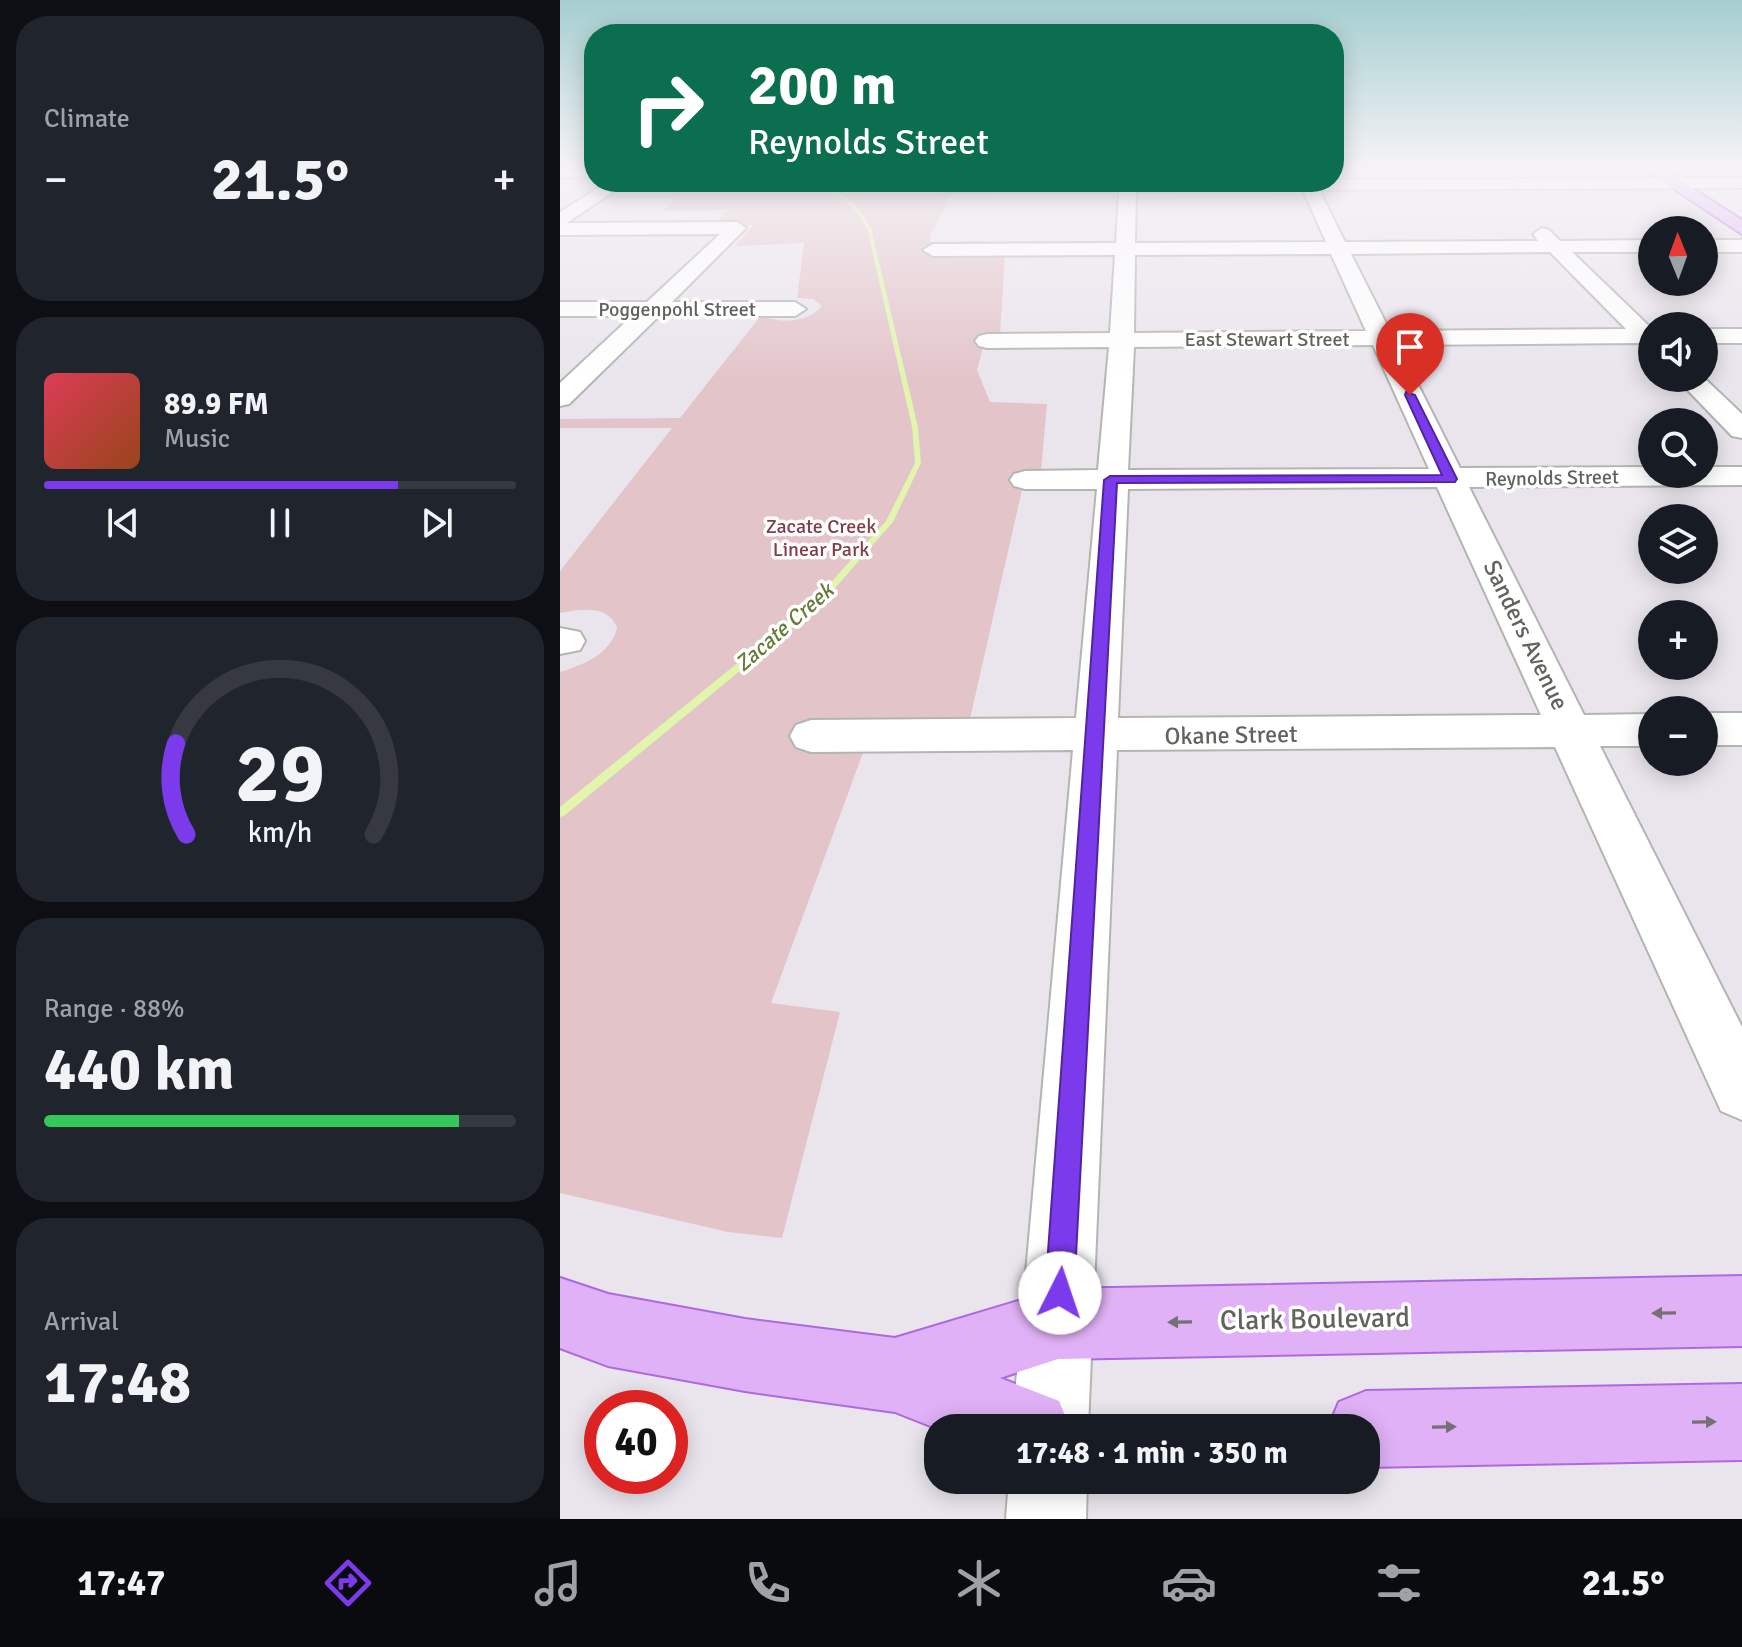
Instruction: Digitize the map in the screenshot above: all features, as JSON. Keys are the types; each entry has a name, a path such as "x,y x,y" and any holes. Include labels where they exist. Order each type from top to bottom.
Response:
{"main road":[{"name":"Clark Boulevard","path":"895,1375 1058,1324 1742,1311"},
{"name":"Clark Boulevard","path":"560,1313 608,1330 895,1375 996,1414"},
{"path":"1380,1429 1742,1422"}],"street":[{"path":"560,398 725,240"},
{"path":"1051,1414 1127,240"},
{"name":"Sanders Avenue","path":"1335,240 1573,731 1742,1090"},
{"path":"1549,240 1638,326"},
{"path":"933,250 1638,246"},
{"path":"1718,246 1742,246"},
{"name":"Poggenpohl Street","path":"560,309 795,309"},
{"path":"1718,336 1742,336"},
{"name":"East Stewart Street","path":"987,341 1638,338"},
{"path":"1703,392 1742,430"},
{"name":"Reynolds Street","path":"1025,480 1742,476"},
{"path":"1718,729 1742,729"},
{"name":"Okane Street","path":"811,736 1638,730"},
{"path":"1046,1519 1047,1494"}],"green space":[{"name":"Zacate Creek Linear Park","path":"741,240 930,240 931,252 1005,253 1000,335 986,336 977,370 990,402 1047,404 1041,471 1022,490 969,723 864,750 771,1003 840,1012 782,1238 728,1232 560,1193 560,672 587,662 602,652 617,628 607,615 593,610 560,613 560,571 672,428 560,428 560,419 680,418 762,314 776,320 794,320 810,316 822,306 813,299 797,298 804,243 735,246"}],"waterway":[{"name":"Zacate Creek","path":"560,813 818,602 889,522 918,463 915,427 872,240"}],"route":[{"path":"1060,1293 1097,736 1110,480 1451,479 1410,395"}]}
